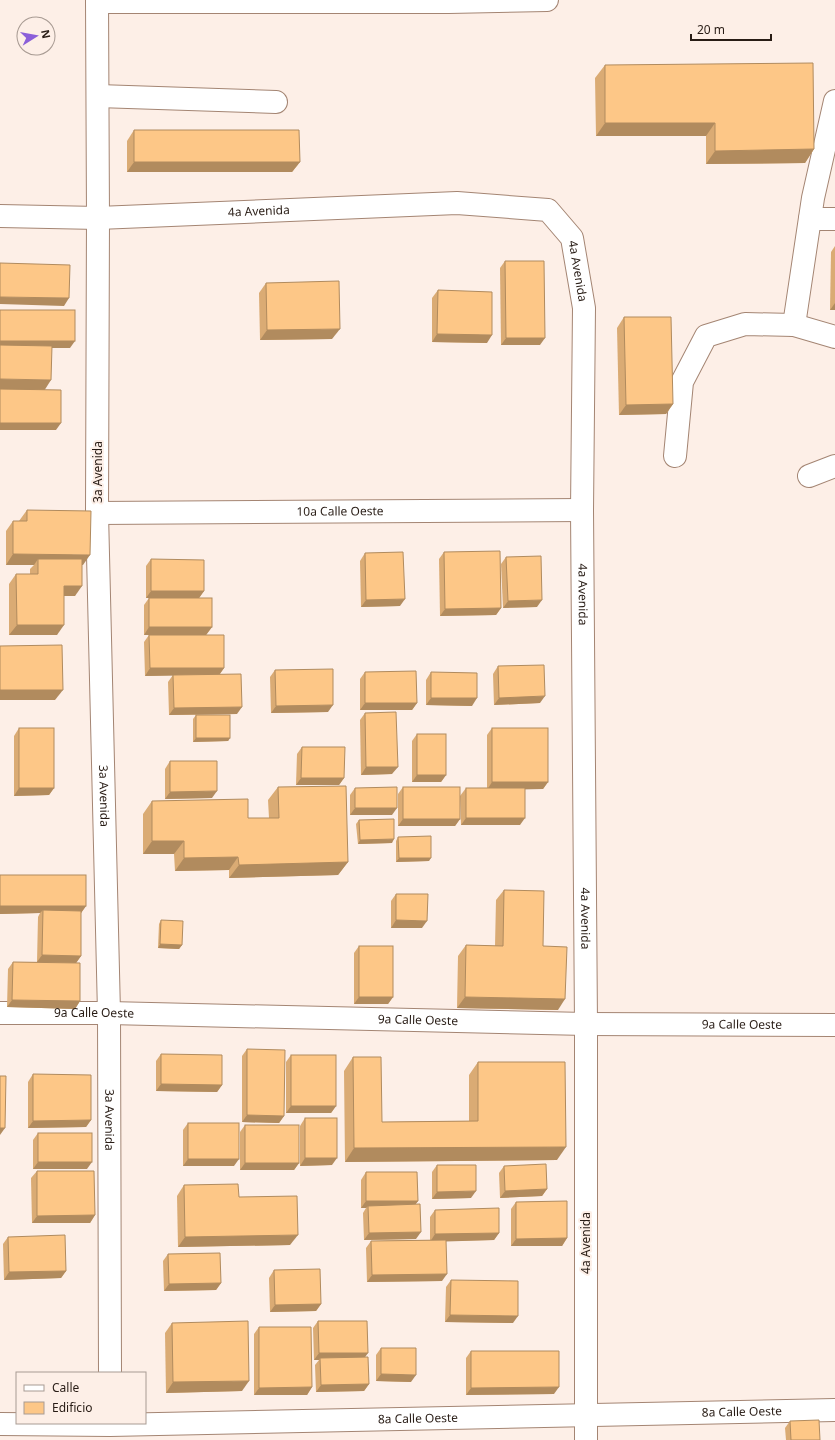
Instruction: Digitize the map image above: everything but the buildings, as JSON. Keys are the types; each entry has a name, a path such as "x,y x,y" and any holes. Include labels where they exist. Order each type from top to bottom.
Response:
{"street":[{"path":"97,1 547,0"},
{"name":"3a Avenida","path":"97,1 97,514 109,1013 110,1372"},
{"path":"98,96 276,102"},
{"path":"794,325 810,218 835,101"},
{"name":"4a Avenida","path":"0,216 98,218 457,203 548,210 572,238 584,308 582,510 586,1024 586,1440"},
{"path":"810,218 835,219"},
{"path":"675,456 682,382 706,336 745,324 794,325 835,337"},
{"path":"809,476 835,466"},
{"name":"10a Calle Oeste","path":"97,514 582,510"},
{"name":"9a Calle Oeste","path":"0,1013 109,1013 586,1024 835,1025"},
{"name":"8a Calle Oeste","path":"0,1424 110,1429 835,1410"}]}
